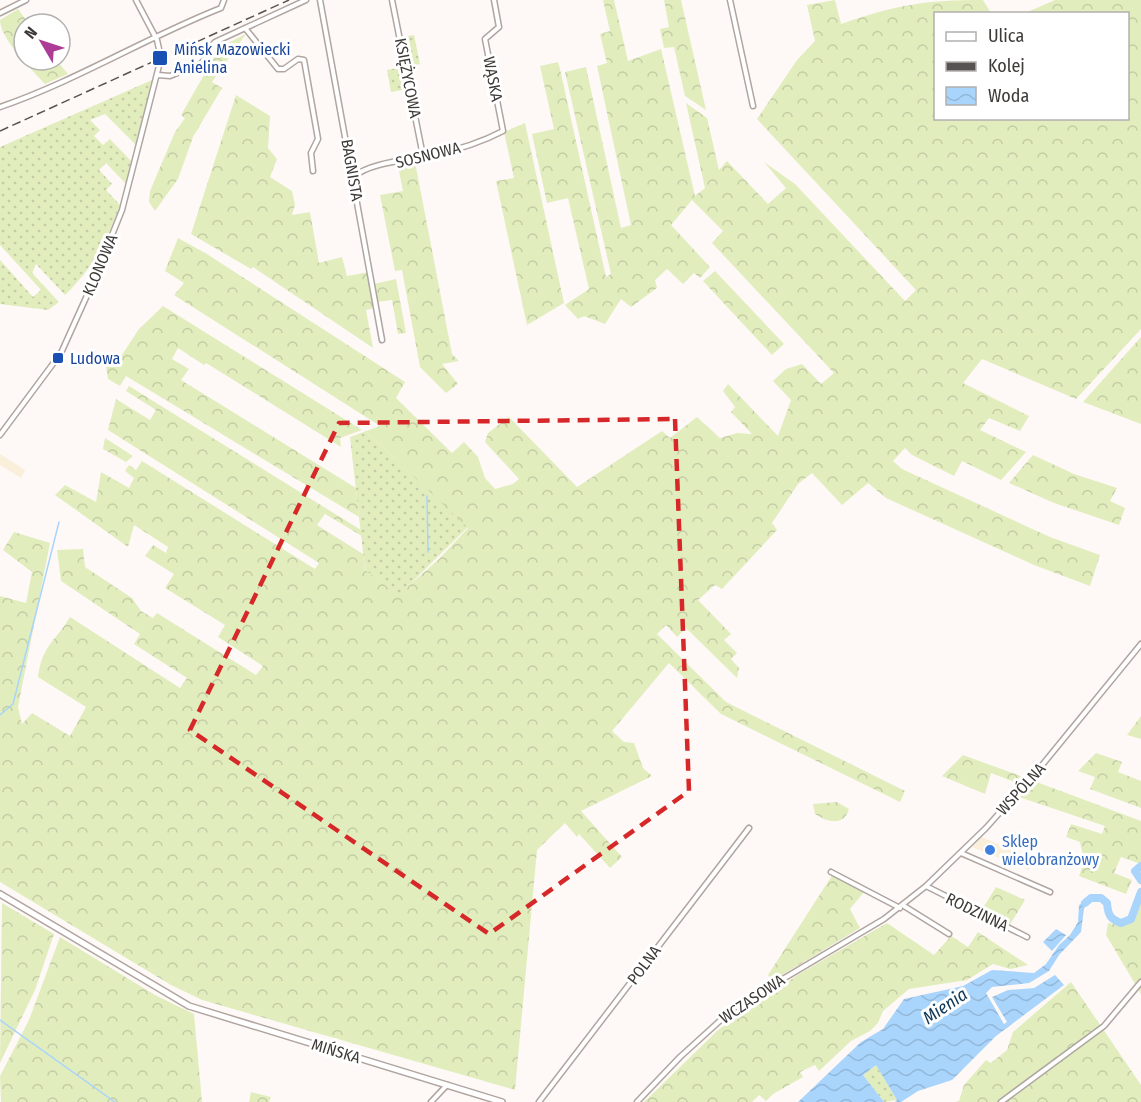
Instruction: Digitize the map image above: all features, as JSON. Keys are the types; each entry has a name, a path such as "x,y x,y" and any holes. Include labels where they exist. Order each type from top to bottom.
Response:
{"main road":[{"name":"MIŃSKA","path":"0,894 171,997 207,1012 502,1102"}],"street":[{"path":"0,13 25,0"},
{"path":"136,0 156,36"},
{"path":"0,107 37,95 156,36 220,8 224,0"},
{"path":"158,75 170,76 187,69 211,45 306,0"},
{"name":"BAGNISTA","path":"320,0 382,340"},
{"name":"KSIĘŻYCOWA","path":"392,0 423,156"},
{"name":"WĄSKA","path":"494,0 499,27 485,39 503,130"},
{"path":"729,0 753,106"},
{"path":"245,28 267,57 281,70 298,59 304,60 318,139 311,153 313,171"},
{"name":"KLONOWA","path":"0,435 68,341 122,210 158,75 161,57 156,36"},
{"name":"SOSNOWA","path":"354,177 364,169 478,142 503,130"},
{"name":"WSPÓLNA","path":"884,919 902,907 961,853 1062,743 1141,644"},
{"name":"POLNA","path":"539,1102 749,828"},
{"path":"961,853 1050,892"},
{"path":"831,872 902,907 949,934"},
{"name":"RODZINNA","path":"926,886 1027,937"},
{"name":"WCZASOWA","path":"637,1102 680,1057 734,1008 884,919"},
{"path":"1001,1102 1104,1026 1141,982"},
{"path":"431,1102 445,1090 447,1085"}],"highlighted area":[{"path":"675,419 689,791 489,934 190,730 339,423"}],"shaded area":[{"path":"0,454 25,470 21,478 0,465"},
{"path":"981,837 1034,858 1029,870 972,847"}],"green space":[{"path":"603,0 614,0 628,61 661,49 695,196 705,188 686,103 707,118 719,170 727,161 768,204 786,188 764,162 795,184 905,301 916,290 757,119 797,60 815,41 807,5 835,0 841,24 878,12 911,5 983,0 990,12 934,12 934,120 1129,120 1129,12 1027,12 1055,0 1141,0 1141,329 1076,399 982,359 963,383 1029,416 1020,431 989,418 980,430 1026,452 1001,480 962,461 954,476 912,455 905,448 893,461 902,469 1050,537 1100,555 1090,586 1034,565 886,498 868,483 842,505 812,473 798,484 772,523 777,530 722,589 715,585 698,600 731,634 724,640 737,653 731,659 739,668 737,678 686,628 677,637 666,625 657,634 726,702 905,791 900,802 721,714 669,663 612,731 624,742 634,743 643,768 652,776 581,811 622,857 610,868 579,834 577,837 565,823 537,850 515,1090 202,1000 171,985 0,882 0,596 26,603 32,572 3,550 14,532 50,543 18,707 22,724 32,713 70,736 86,707 38,677 46,650 70,617 180,688 187,678 134,644 140,634 61,581 57,550 83,549 85,567 132,598 141,611 153,618 157,613 256,675 263,666 218,637 225,625 165,588 174,574 145,556 153,545 166,553 168,547 134,525 128,547 55,495 65,485 96,502 101,472 129,488 134,478 125,471 129,465 136,470 142,461 315,569 319,563 108,430 116,399 150,420 156,410 126,391 129,386 361,530 362,536 325,514 317,525 363,554 365,570 398,595 439,559 468,528 366,431 380,426 174,295 184,283 165,271 178,238 207,254 405,382 396,398 452,453 464,442 478,457 485,478 495,489 513,484 519,479 485,442 488,433 509,417 577,487 662,431 670,438 697,417 720,438 737,433 752,434 731,412 735,407 723,391 728,384 778,436 791,400 773,381 786,369 802,364 821,384 834,373 712,243 723,231 692,200 671,225 710,267 700,278 694,273 683,284 667,269 655,280 657,288 631,307 621,299 605,324 584,316 578,319 565,305 589,289 568,198 547,203 532,134 554,129 540,66 558,62 606,277 611,274 565,72 586,67 621,228 631,225 597,66 607,63 600,34 610,31"},
{"path":"664,0 681,0 706,110 685,96 674,47 664,48 660,29 669,27"},
{"path":"12,13 12,46 1,28 0,20"},
{"path":"246,34 212,82 222,88 193,137 178,179 155,211 149,202 150,191 175,132 185,118 181,115 220,47"},
{"path":"414,35 420,64 407,67 402,37"},
{"path":"403,67 408,89 391,92 387,70"},
{"path":"34,72 66,72 68,74 45,84"},
{"path":"152,80 136,145 105,114 90,120 100,130 94,136 103,145 110,139 131,161 126,184 106,163 99,170 112,184 106,190 120,205 110,231 91,265 65,295 36,264 32,273 59,302 48,310 0,304 0,260 33,297 41,290 0,245 0,147"},
{"path":"236,95 270,116 268,148 277,159 270,177 292,191 295,205 292,215 310,212 319,263 342,257 347,276 369,272 375,308 366,310 373,348 253,267 251,269 191,234"},
{"path":"525,123 564,303 527,325 496,181 514,178 504,132"},
{"path":"415,162 452,354 459,361 442,364 458,384 446,393 420,367 402,270 395,271 380,195 403,191 398,166"},
{"path":"715,271 784,344 772,355 703,281"},
{"path":"396,279 406,333 398,334 392,300 377,302 374,284"},
{"path":"163,306 362,430 340,438 341,447 178,348 172,359 189,369 181,380 356,488 359,517 126,376 120,386 108,379 106,366 114,367 139,329"},
{"path":"1141,337 1141,424 1083,402"},
{"path":"366,431 468,527 398,596 365,570 350,437"},
{"path":"105,438 133,456 126,462 103,449"},
{"path":"1033,455 1074,474 1117,488 1110,501 1125,508 1119,525 1054,503 1009,483"},
{"path":"1141,716 1141,739 1127,735"},
{"path":"1096,753 1122,762 1118,772 1141,781 1141,808 1090,789 1095,777 1078,771"},
{"path":"963,755 1026,778 1020,784 991,773 985,794 942,776"},
{"path":"1034,781 1141,821 1141,864 1121,857 1114,873 1132,880 1126,894 1079,876 1084,862 1080,842 1066,837 1071,824 1102,834 1105,826 1019,797"},
{"path":"837,802 849,809 847,815 839,821 830,821 815,814 813,804"},
{"path":"833,874 865,891 850,909 860,928 772,981 768,975"},
{"path":"996,887 1025,900 1009,926 981,911"},
{"path":"1141,899 1141,994 1106,935 1108,923 1124,926 1133,922"},
{"path":"2,903 54,934 35,990 0,1063"},
{"path":"887,923 934,955 951,936 968,947 978,932 1028,965 1010,969 993,964 967,980 909,989 883,1011 878,1023 870,1031 851,1041 819,1071 815,1065 800,1072 803,1077 773,1094 766,1101 759,1095 752,1102 644,1102 718,1030 799,974"},
{"path":"60,937 155,995 194,1014 202,1102 1,1102 0,1076 29,1020"},
{"path":"1071,982 1141,1085 1141,1102 956,1102 959,1101 964,1085 986,1060 991,1063 1007,1050 1013,1032"},
{"path":"876,1065 897,1100 884,1102 863,1075"},
{"path":"251,1092 271,1097 269,1102 249,1102"}],"water":[{"name":"Mienia","path":"1092,895 1084,909 1081,932 1059,955 1049,971 1029,983 992,987 986,993 1004,1024 1007,1022 992,997 1008,990 1034,988 1055,975 1064,985 996,1036 952,1080 918,1091 901,1102 895,1102 897,1100 876,1065 863,1075 884,1102 798,1102 861,1042 883,1029 904,999 963,986 992,970 1034,973 1046,964 1059,945 1070,935 1078,922 1079,905"},
{"path":"1056,929 1066,935 1052,951 1043,942"}],"waterway":[{"path":"427,496 428,552"},
{"path":"0,715 13,704 59,522"},
{"path":"1141,866 1135,871 1141,880"},
{"path":"1085,903 1091,898 1101,898 1107,903 1110,916 1121,923 1131,919 1141,892"},
{"path":"0,1020 115,1102"}],"railway":[{"path":"0,131 289,0"}],"place":[{"name":"Mińsk Mazowiecki Anielina","path":"160,58"},
{"name":"Ludowa","path":"58,358"},
{"name":"Sklep wielobranżowy","path":"990,850"}]}
